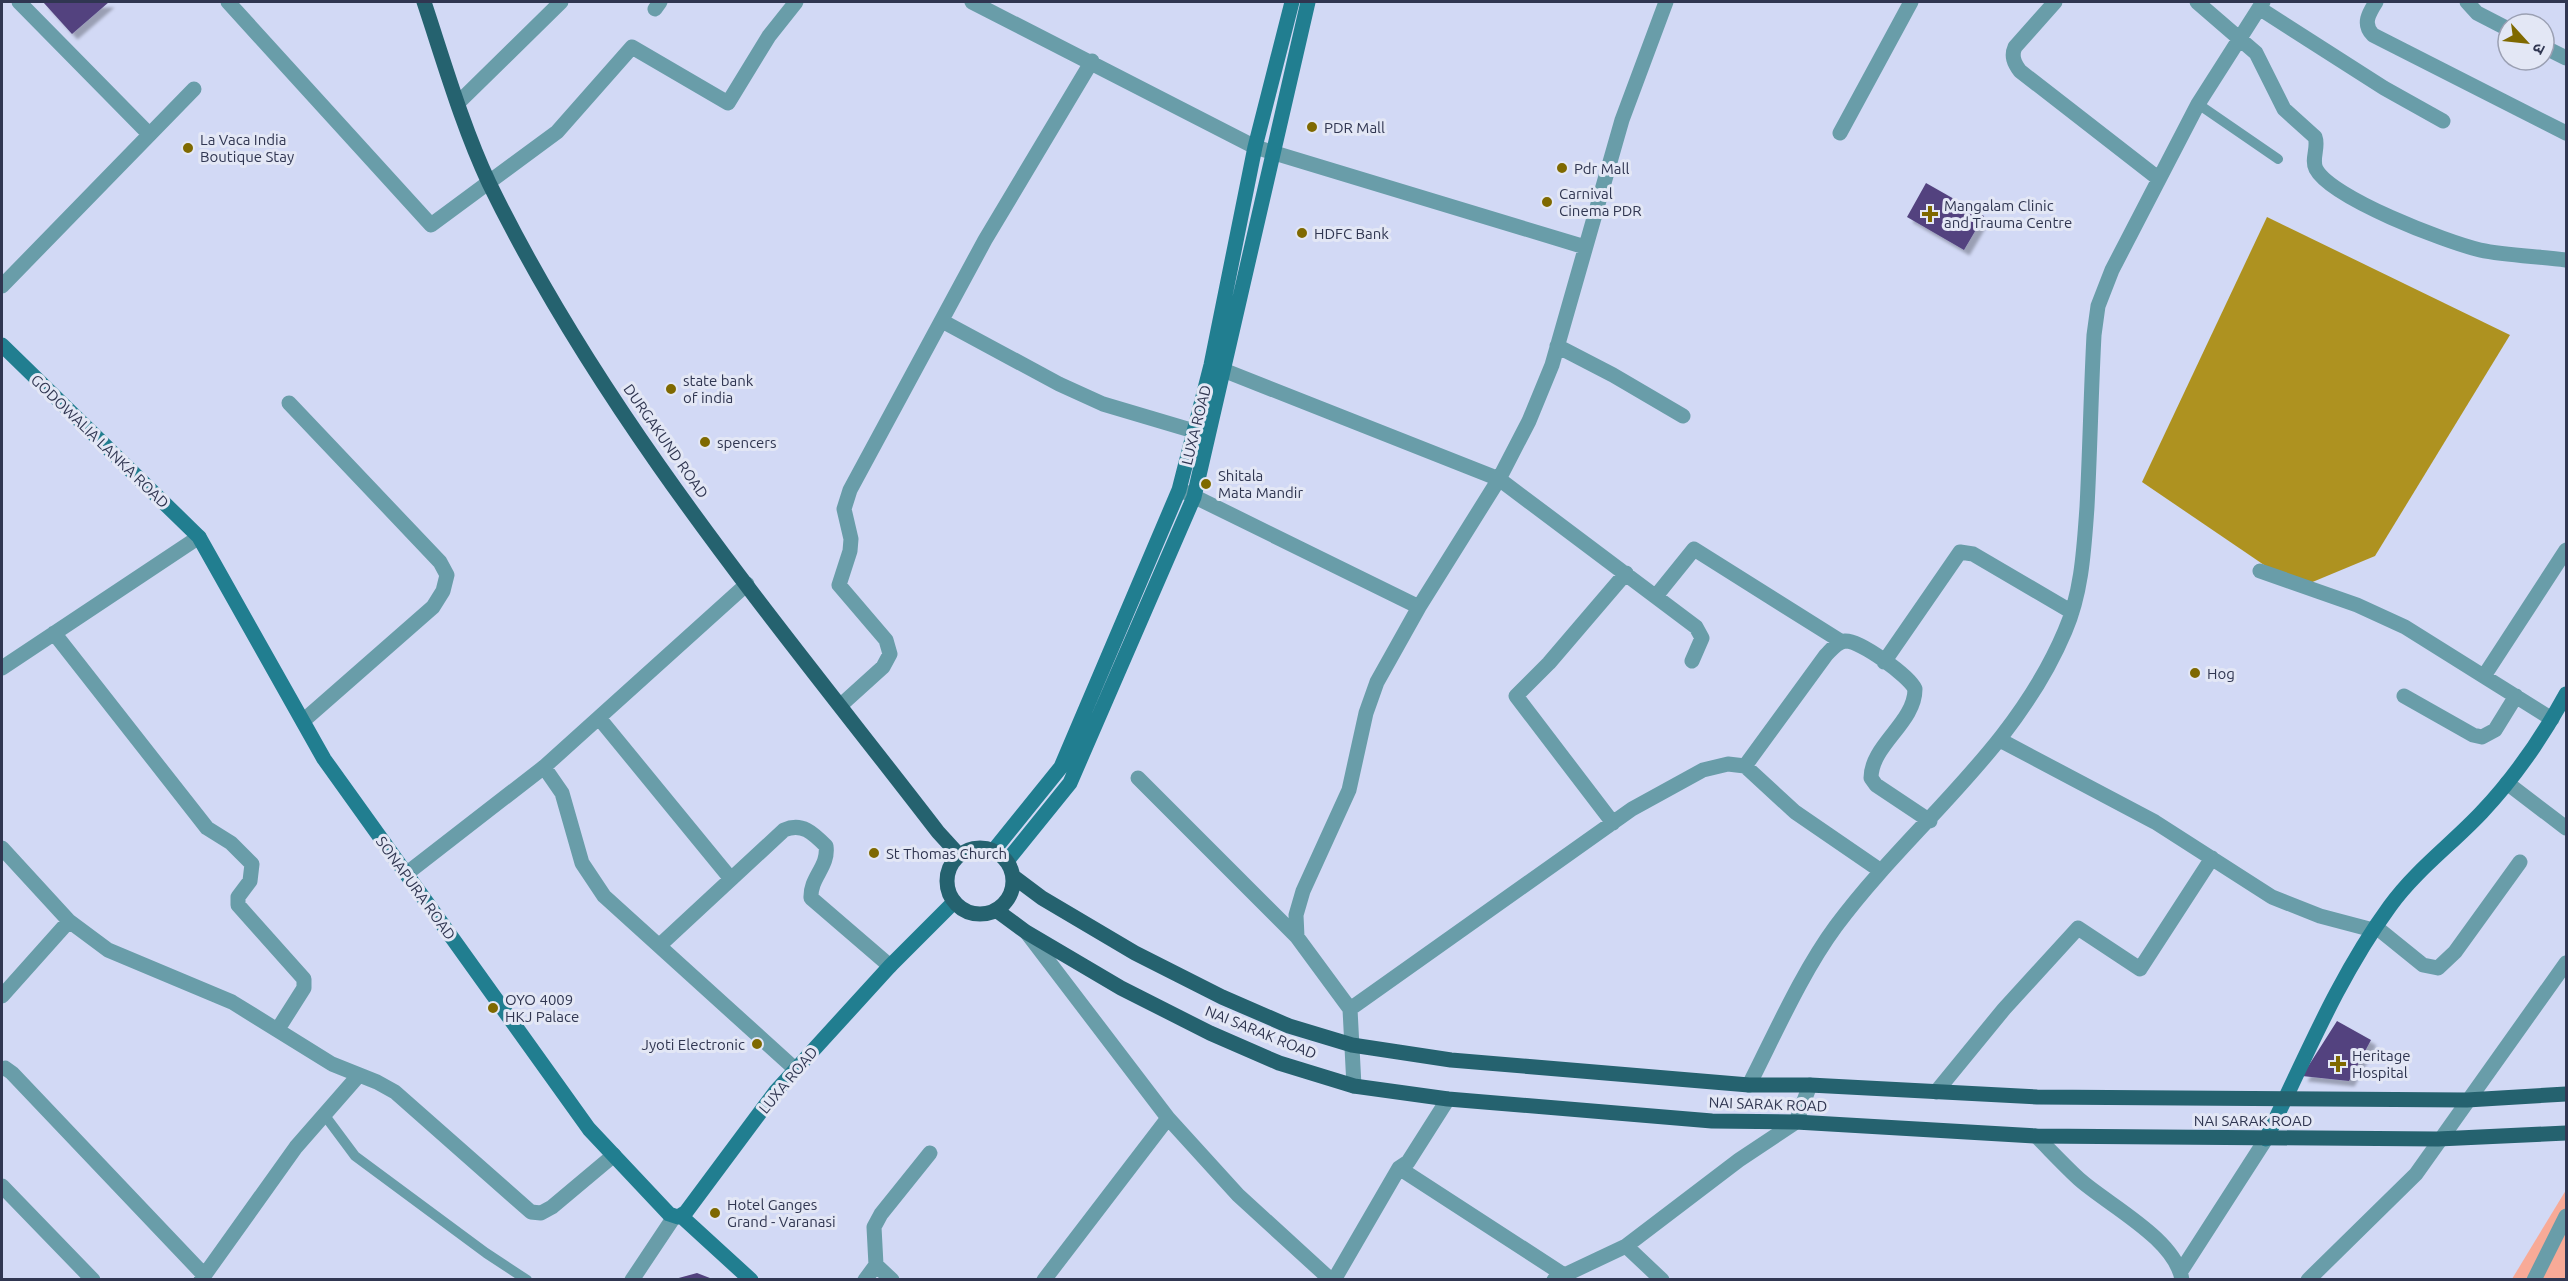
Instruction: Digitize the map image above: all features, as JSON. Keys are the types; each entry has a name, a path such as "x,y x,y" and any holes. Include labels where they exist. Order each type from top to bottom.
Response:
{"main road":[{"name":"DURGAKUND ROAD","path":"424,2 458,103 488,180 541,283 635,433 794,648 938,832 959,855"},
{"path":"976,847 994,850 1007,861 1014,877 1010,896 996,910 974,914 954,902 947,883 952,862 959,855 976,847"},
{"name":"NAI SARAK ROAD","path":"1014,877 1135,953 1222,997 1289,1026 1352,1045 1451,1060 1749,1085 1810,1085 2037,1097 2467,1100 2566,1094"},
{"name":"NAI SARAK ROAD","path":"996,910 1026,932 1121,988 1210,1033 1279,1063 1354,1086 1448,1099 1712,1121 1796,1122 2036,1136 2438,1139 2566,1133"}],"street":[{"path":"20,2 148,133"},
{"path":"228,2 430,225 488,180 557,132 632,48 728,103 769,36 795,2"},
{"path":"458,103 561,2"},
{"path":"972,2 1092,61 1255,147 1585,247"},
{"name":"LUXA ROAD","path":"994,850 1061,767 1179,490 1194,431 1218,368 1255,147 1292,2"},
{"path":"1007,861 1070,783 1194,497 1218,368 1308,2"},
{"path":"1297,937 1296,915 1303,891 1349,790 1366,713 1377,682 1419,607 1499,479 1529,421 1552,365 1622,120 1666,2"},
{"path":"1840,133 1911,2"},
{"path":"2055,2 2015,47 2014,63 2020,71 2159,179"},
{"path":"2197,2 2241,37 2263,62 2284,109 2315,137 2317,147 2315,161 2318,171 2342,190 2400,222 2438,237 2502,254 2566,260"},
{"path":"2376,2 2367,22 2368,29 2373,35 2566,132"},
{"path":"2467,2 2477,13 2496,23"},
{"path":"1749,1085 1791,1002 1834,928 1881,871 1930,821 2000,740 2047,667 2066,631 2083,559 2094,335 2098,306 2112,270 2198,104 2261,5 2376,83 2443,121"},
{"path":"840,705 883,667 890,654 886,640 839,585 847,565 851,540 844,509 850,490 985,240 1092,61"},
{"path":"2,286 194,88"},
{"path":"942,321 1059,384 1102,404 1194,431"},
{"name":"GODOWALIA LANKA ROAD","path":"2,345 199,537"},
{"path":"1557,346 1639,389 1683,416"},
{"path":"1218,368 1499,479 1696,627 1702,638 1692,661"},
{"path":"289,403 440,562 447,575 443,591 433,607 303,721"},
{"path":"1179,490 1419,607"},
{"path":"2,668 199,537"},
{"name":"SONAPURA ROAD","path":"199,537 324,759 589,1129 675,1215 751,1280"},
{"path":"1656,596 1694,549 1842,642 1860,644 1911,682 1915,695 1912,705 1874,763 1871,778 1876,785 1930,821"},
{"path":"2484,676 2566,550"},
{"path":"1884,662 1960,552 1973,554 2072,612"},
{"path":"2260,571 2381,615 2552,719"},
{"path":"1613,823 1516,696 1549,663 1626,573"},
{"path":"406,874 544,767 747,584"},
{"path":"54,633 207,828 231,843 252,864 250,881 237,897 238,904 304,979 304,988 278,1029"},
{"path":"1746,766 1826,655 1842,642"},
{"path":"2182,1275 2266,1139 2336,997 2374,928 2406,885 2482,812 2506,783 2552,719 2566,694"},
{"path":"2404,696 2473,735 2482,736 2495,730 2516,696"},
{"path":"599,718 731,879"},
{"path":"2000,740 2115,799 2279,901 2320,916 2374,928 2423,965 2438,968 2455,951 2520,862"},
{"path":"1350,1009 1613,823 1676,783 1703,770 1728,764 1746,766 1804,818 1881,871"},
{"path":"544,767 562,793 582,863 592,882 604,896 795,1069"},
{"path":"1138,778 1297,937 1350,1009 1354,1086"},
{"path":"2506,783 2566,828"},
{"path":"660,945 784,830 794,826 804,828 826,846 827,856 823,868 811,886 811,898 890,966"},
{"path":"2,848 69,921 108,950 232,1002 332,1064 395,1092 531,1212 542,1213 552,1207 614,1155"},
{"path":"1936,1092 2004,1009 2078,928 2140,969 2212,858"},
{"name":"LUXA ROAD","path":"675,1215 795,1069 890,966 954,902"},
{"path":"2,996 69,921"},
{"path":"1026,932 1168,1118 1238,1195 1332,1280 1398,1168 1408,1162 1448,1099"},
{"path":"2308,1280 2416,1174 2438,1139 2566,963"},
{"path":"3,1067 202,1277 267,1184 324,1113 359,1075"},
{"path":"1398,1168 1559,1277 1626,1246 1739,1160 1796,1122 1810,1085"},
{"path":"1044,1280 1168,1118"},
{"path":"2036,1136 2079,1179 2171,1253 2182,1275"},
{"path":"865,1280 876,1265 874,1227 881,1214 930,1153"},
{"path":"2,1186 93,1280"},
{"path":"632,1280 675,1215"},
{"path":"2534,1280 2566,1216"},
{"path":"1626,1246 1662,1280"},
{"path":"876,1265 892,1280"}],"lane":[{"path":"2198,104 2278,159"},
{"path":"324,1113 355,1156 486,1253 527,1280"}],"shaded area":[{"path":"2267,217 2510,335 2375,556 2298,588 2142,482"},
{"path":"2566,1190 2566,1279 2512,1279"}],"building":[{"path":"43,2 109,2 72,34"},
{"path":"1926,183 1984,216 1964,250 1907,217"},
{"path":"2337,1021 2371,1040 2349,1081 2302,1076"},
{"path":"697,1273 715,1280 675,1280 675,1279"}],"place":[{"name":"PDR Mall","path":"1312,127"},
{"name":"La Vaca India Boutique Stay","path":"188,148"},
{"name":"Pdr Mall","path":"1562,168"},
{"name":"Carnival Cinema PDR","path":"1547,202"},
{"name":"Mangalam Clinic and Trauma Centre","path":"1930,214"},
{"name":"HDFC Bank","path":"1302,233"},
{"name":"state bank of india","path":"671,389"},
{"name":"spencers","path":"705,442"},
{"name":"Shitala Mata Mandir","path":"1206,484"},
{"name":"Hog","path":"2195,673"},
{"name":"St Thomas Church","path":"874,853"},
{"name":"OYO 4009 HKJ Palace","path":"493,1008"},
{"name":"Jyoti Electronic","path":"757,1044"},
{"name":"Heritage Hospital","path":"2338,1064"},
{"name":"Hotel Ganges Grand - Varanasi","path":"715,1213"}]}
